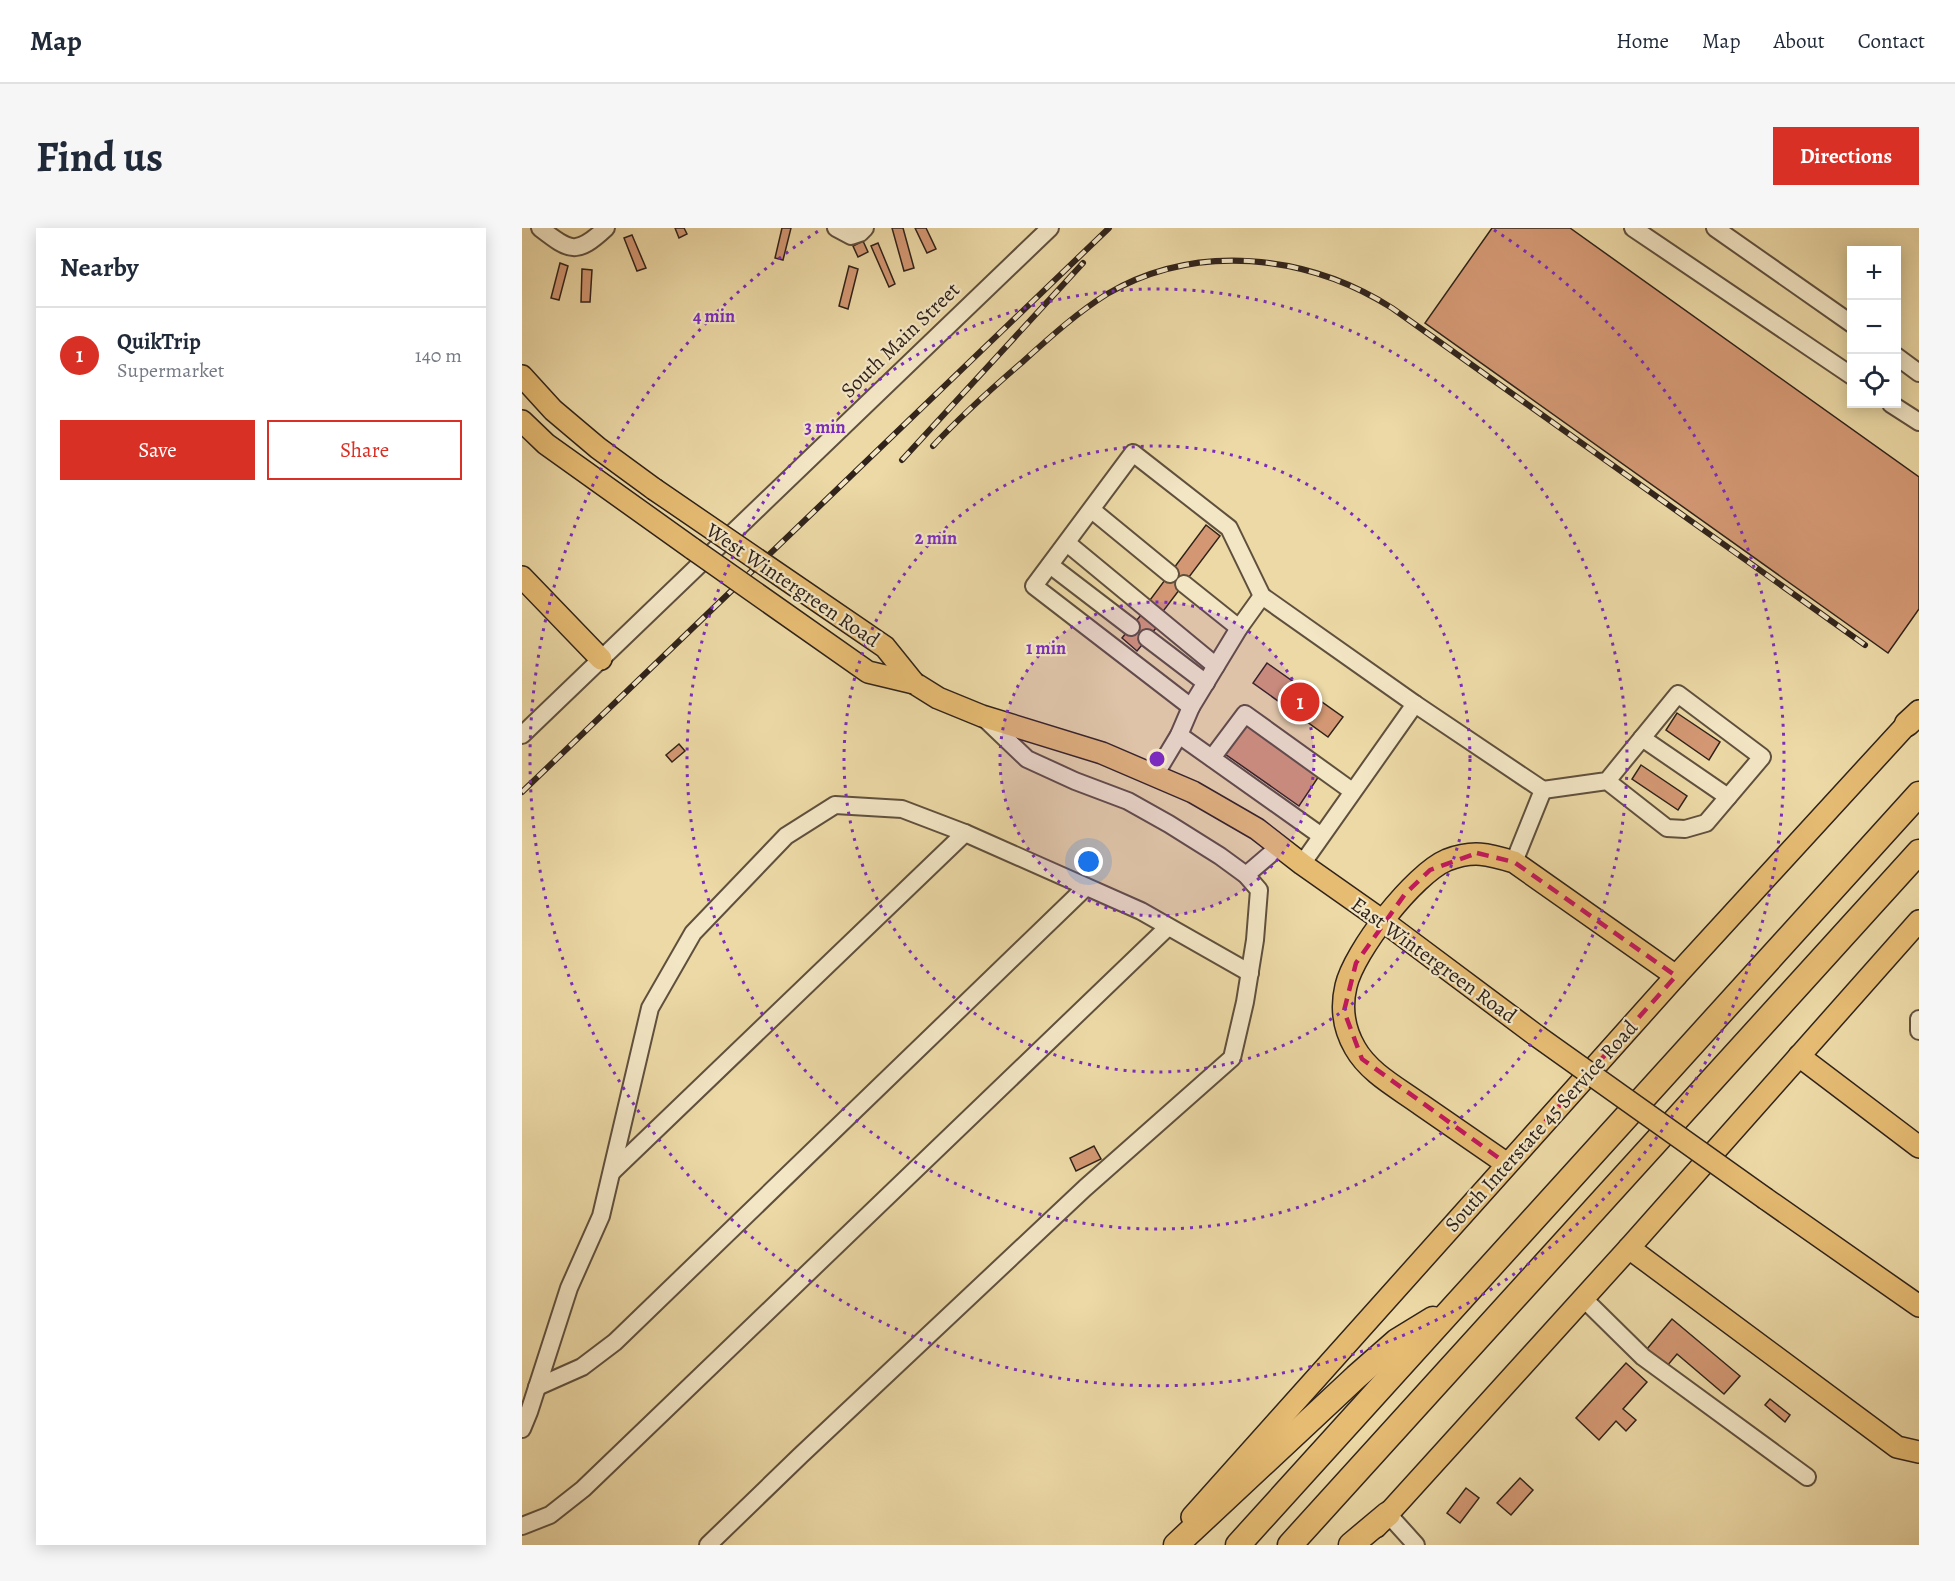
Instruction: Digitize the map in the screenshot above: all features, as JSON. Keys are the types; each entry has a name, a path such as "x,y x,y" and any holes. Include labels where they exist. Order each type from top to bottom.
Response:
{"highway":[{"path":"1238,1545 1919,794"},
{"path":"1290,1545 1919,852"},
{"path":"1176,1545 1380,1355 1397,1341 1456,1304"},
{"path":"1351,1545 1388,1514"}],"main road":[{"name":"West Wintergreen Road","path":"522,376 553,410 598,448 885,647 914,683"},
{"name":"West Wintergreen Road","path":"522,421 546,444 868,672 914,683"},
{"path":"522,577 601,659"},
{"name":"East Wintergreen Road","path":"914,683 938,698 982,716 1102,753 1155,775 1193,792 1257,829 1537,1036 1919,1306"},
{"name":"South Interstate 45 Service Road","path":"1167,1545 1676,976 1915,716"},
{"path":"1507,1164 1381,1076 1366,1064 1355,1048 1344,1011 1346,986 1356,963 1383,921 1405,894 1430,870 1446,861 1477,853 1514,862 1676,976"},
{"path":"1360,1545 1629,1248 1919,921"},
{"path":"1799,1056 1919,1147"},
{"path":"1629,1248 1897,1447 1919,1452"}],"street":[{"path":"540,228 571,248 587,244 606,228"},
{"path":"836,228 851,236 860,233 865,228"},
{"name":"South Main Street","path":"522,735 1050,228"},
{"path":"1633,228 1847,373"},
{"path":"1715,228 1847,321"},
{"path":"1901,359 1919,372"},
{"path":"1897,408 1919,422"},
{"path":"1191,707 1034,586 1134,453 1228,528 1262,596 1415,704 1543,790 1607,781 1677,694 1762,757 1706,823 1685,829 1667,828 1607,781"},
{"path":"1092,510 1170,573"},
{"path":"1067,543 1216,666"},
{"path":"1050,565 1131,627"},
{"path":"1184,584 1239,628"},
{"path":"1155,775 1179,735 1191,707 1239,628 1262,596"},
{"path":"1147,638 1206,683"},
{"path":"1302,864 1320,835 1415,704"},
{"path":"1212,758 1245,714 1352,791"},
{"path":"708,1545 1085,1188 1232,1058 1250,973 1259,890 1246,875 1179,830 1128,801 1075,782 1027,759 982,716"},
{"path":"1179,735 1320,835"},
{"path":"1642,738 1728,797"},
{"path":"1514,862 1543,790"},
{"path":"522,1429 568,1288 601,1216 650,1008 693,933 786,836 835,805 902,809 965,833 1141,911 1250,973"},
{"path":"612,1172 965,833"},
{"path":"1246,875 1280,846"},
{"path":"537,1386 582,1366 615,1342 1086,887"},
{"path":"522,1526 550,1515 583,1489 1168,927"},
{"path":"1919,1019 1919,1031"},
{"path":"1583,1298 1643,1357 1807,1477"},
{"path":"1388,1514 1416,1545"}],"highlighted area":[{"path":"1477,853 1514,862 1676,976 1507,1164 1362,1059 1344,1011 1356,963 1405,894 1430,870"}],"building":[{"path":"675,228 684,228 687,234 679,238"},
{"path":"782,228 791,228 783,260 775,258"},
{"path":"892,228 903,228 914,268 904,271"},
{"path":"915,228 926,228 936,249 927,253"},
{"path":"1492,228 1570,228 1919,477 1919,609 1888,653 1425,323"},
{"path":"632,235 646,268 637,271 624,238"},
{"path":"863,241 868,252 858,257 853,246"},
{"path":"878,243 895,284 889,287 871,246"},
{"path":"560,263 568,266 559,300 551,298"},
{"path":"849,266 858,269 848,309 839,306"},
{"path":"582,269 592,270 590,302 581,302"},
{"path":"1206,525 1220,536 1161,614 1147,604"},
{"path":"1141,615 1156,628 1137,651 1122,638"},
{"path":"1267,663 1343,717 1328,737 1253,683"},
{"path":"1677,713 1720,742 1709,760 1666,730"},
{"path":"1246,724 1319,776 1299,806 1225,754"},
{"path":"679,744 685,751 672,762 666,755"},
{"path":"1641,765 1687,796 1678,810 1632,779"},
{"path":"1094,1146 1101,1159 1076,1171 1070,1158"},
{"path":"1672,1319 1740,1376 1724,1394 1677,1354 1667,1366 1647,1349"},
{"path":"1626,1363 1647,1382 1623,1409 1636,1420 1626,1431 1616,1421 1599,1440 1576,1418"},
{"path":"1770,1399 1790,1415 1785,1422 1765,1405"},
{"path":"1520,1478 1533,1490 1511,1515 1497,1503"},
{"path":"1466,1488 1479,1498 1460,1523 1447,1513"}],"railway":[{"path":"522,792 1109,228"},
{"path":"933,446 975,404 1051,337 1107,294 1141,277 1177,267 1214,261 1251,261 1288,266 1324,276 1359,290 1392,308 1865,645"},
{"path":"902,460 1083,263"}],"place":[{"name":"QuikTrip","path":"1300,702"}]}
